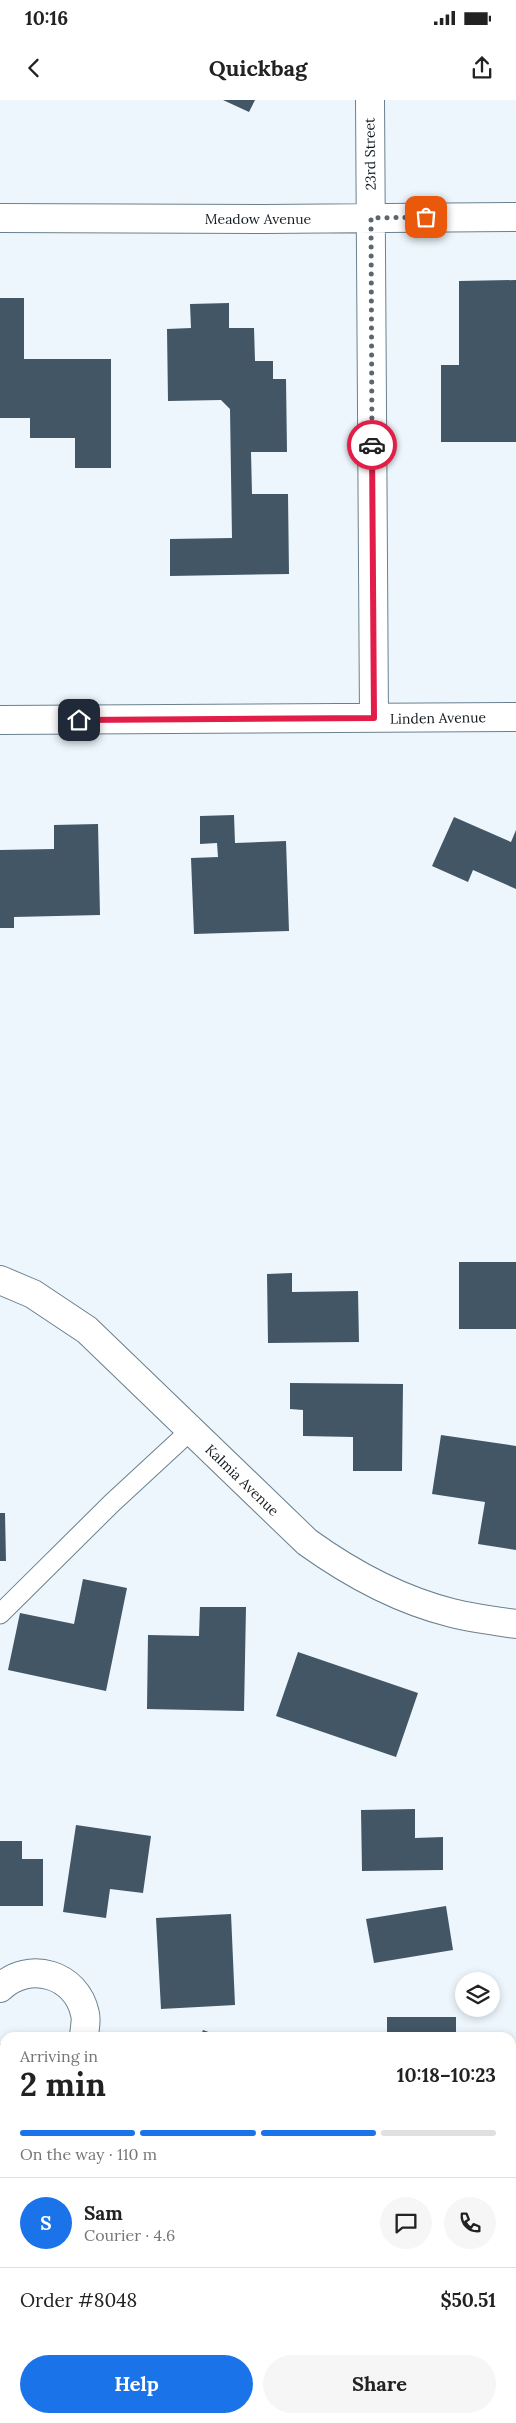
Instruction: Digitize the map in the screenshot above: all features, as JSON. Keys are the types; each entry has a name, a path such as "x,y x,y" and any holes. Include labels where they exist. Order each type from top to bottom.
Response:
{"street":[{"name":"23rd Street","path":"370,100 374,718"},
{"name":"Meadow Avenue","path":"0,218 516,217"},
{"name":"Linden Avenue","path":"0,720 516,717"},
{"name":"Kalmia Avenue","path":"0,1280 32,1294 87,1330 307,1542 326,1556 386,1589 451,1613 516,1624"},
{"path":"0,1988 9,1979 29,1973 43,1973 60,1979 68,1984 80,1998 86,2015 85,2032"}],"lane":[{"path":"0,1614 112,1503 191,1430"}],"building":[{"path":"223,100 255,100 249,112"},
{"path":"516,280 516,442 441,442 441,365 459,365 459,281"},
{"path":"0,298 24,298 24,359 111,359 111,468 75,468 75,438 30,438 30,418 0,418"},
{"path":"229,303 229,328 254,328 255,361 273,361 273,379 286,379 287,452 251,452 252,494 288,494 289,574 170,576 170,539 232,538 230,409 221,400 168,401 167,329 191,328 190,304"},
{"path":"234,815 235,843 286,841 289,931 194,934 191,858 218,857 217,843 200,844 200,816"},
{"path":"454,817 511,842 516,830 516,889 473,870 468,882 432,866"},
{"path":"98,824 100,915 14,917 14,928 0,928 0,850 54,849 54,825"},
{"path":"459,1262 516,1262 516,1329 459,1329"},
{"path":"292,1273 292,1292 358,1291 359,1342 268,1343 267,1274"},
{"path":"290,1383 403,1384 402,1471 353,1471 353,1437 303,1436 303,1410 290,1409"},
{"path":"441,1435 516,1446 516,1550 478,1544 485,1502 432,1494"},
{"path":"0,1513 5,1513 6,1561 0,1561"},
{"path":"83,1579 127,1588 106,1691 8,1670 20,1613 74,1624"},
{"path":"200,1607 246,1607 244,1711 147,1709 148,1635 199,1636"},
{"path":"298,1652 418,1693 396,1757 276,1716"},
{"path":"415,1809 415,1838 443,1837 443,1870 362,1871 361,1810"},
{"path":"76,1825 151,1836 143,1893 110,1889 106,1918 63,1912"},
{"path":"0,1841 22,1841 22,1859 43,1859 43,1906 0,1906"},
{"path":"446,1906 453,1950 374,1963 366,1919"},
{"path":"231,1914 235,2005 161,2009 156,1918"},
{"path":"387,2017 456,2017 456,2032 387,2032"}],"way so far":[{"path":"372,445 371,218 426,217"}],"route":[{"path":"79,720 374,718 372,445"}]}
